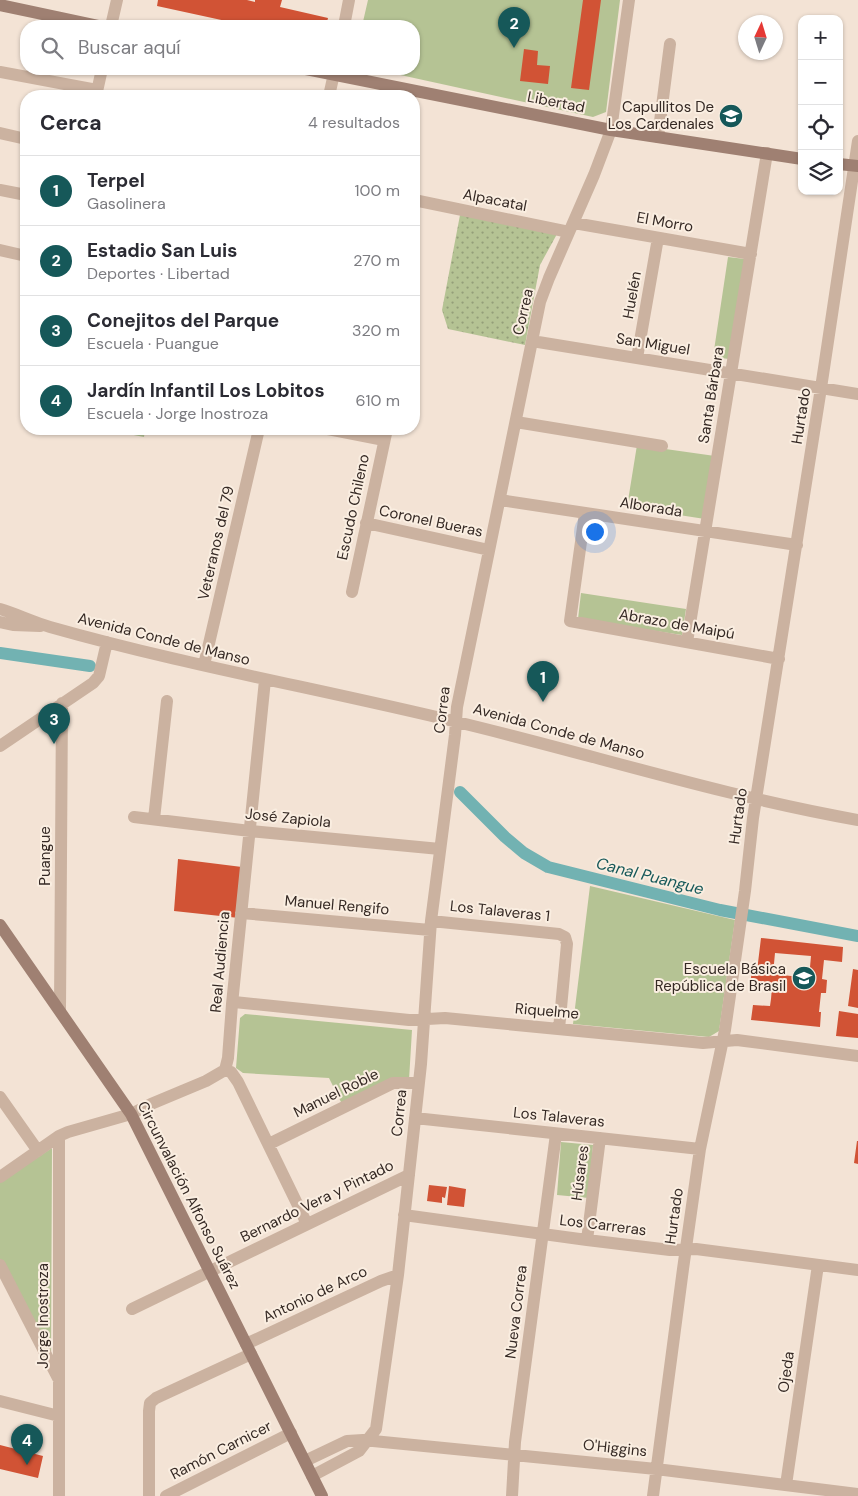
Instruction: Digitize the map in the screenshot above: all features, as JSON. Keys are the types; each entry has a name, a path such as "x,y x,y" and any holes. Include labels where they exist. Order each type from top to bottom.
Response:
{"street":[{"path":"113,20 117,0"},
{"path":"345,20 350,0"},
{"name":"Correa","path":"312,1476 355,1454 363,1448 376,1430 398,1275 419,1083 431,926 457,722 457,707 544,290 572,228 611,130 628,0"},
{"path":"0,6 69,20"},
{"path":"658,137 670,44"},
{"path":"0,72 82,90"},
{"path":"97,90 100,75"},
{"path":"330,90 333,75"},
{"name":"Libertad","path":"348,75 611,130 798,158"},
{"path":"0,133 20,137"},
{"name":"Hurtado","path":"653,1496 700,1149 722,1042 745,891 756,799 822,388 856,166 858,141"},
{"name":"Santa Bárbara","path":"687,642 767,153"},
{"path":"843,164 856,166"},
{"path":"0,190 20,194"},
{"name":"Alpacatal","path":"420,201 572,228"},
{"name":"El Morro","path":"572,228 658,238 751,254"},
{"name":"Huelén","path":"637,358 658,238"},
{"path":"0,250 20,255"},
{"name":"San Miguel","path":"532,341 858,394"},
{"path":"516,422 662,446"},
{"name":"Veteranos del 79","path":"204,665 258,435"},
{"name":"Escudo Chileno","path":"352,592 386,435"},
{"name":"Alborada","path":"500,500 797,545"},
{"name":"Abrazo de Maipú","path":"585,513 570,621 779,659"},
{"name":"Coronel Bueras","path":"366,524 489,550"},
{"name":"Avenida Conde de Manso","path":"0,609 47,626 107,642 265,680 457,722 756,799 858,820"},
{"name":"Avenida Conde de Manso","path":"0,622 28,627 47,626"},
{"path":"0,746 93,683 99,676 107,642"},
{"name":"Real Audiencia","path":"224,1070 228,1058 265,680"},
{"path":"154,819 167,702"},
{"name":"Puangue","path":"60,1010 62,703"},
{"name":"José Zapiola","path":"134,817 250,831 440,849"},
{"name":"Manuel Rengifo","path":"241,913 431,926"},
{"name":"Los Talaveras 1","path":"431,926 559,934 565,937 567,944 559,1028"},
{"name":"Circunvalación Alfonso Suárez","path":"2,930 60,1010 131,1114 322,1496"},
{"name":"Riquelme","path":"232,1004 234,1002 409,1020 445,1018 703,1043 737,1040 858,1056"},
{"path":"0,1177 59,1136 76,1129 131,1114 206,1081 224,1070 231,1072 238,1082 270,1144 307,1224"},
{"name":"Manuel Roble","path":"270,1144 393,1083 419,1083"},
{"path":"0,1097 38,1151"},
{"name":"Los Talaveras","path":"415,1118 700,1149"},
{"name":"Nueva Correa","path":"512,1496 516,1442 556,1134"},
{"name":"Jorge Inostroza","path":"59,1136 59,1496"},
{"name":"Húsares","path":"587,1240 600,1138"},
{"name":"Bernardo Vera y Pintado","path":"132,1309 409,1175"},
{"name":"Los Carreras","path":"404,1215 587,1240 670,1250 696,1249 858,1270"},
{"path":"0,1265 59,1380"},
{"name":"Ojeda","path":"786,1485 818,1265"},
{"name":"Antonio de Arco","path":"149,1496 149,1411 150,1404 156,1398 372,1285 398,1275"},
{"path":"0,1401 59,1416"},
{"name":"Ramón Carnicer","path":"166,1496 291,1434"},
{"path":"305,1461 347,1441 358,1439 368,1441"},
{"name":"O'Higgins","path":"368,1441 656,1469 858,1494"}],"green space":[{"path":"368,0 620,0 606,112 593,117 400,75 420,75 420,20 363,20"},
{"path":"460,215 557,234 540,265 525,345 448,329 442,310"},
{"path":"728,257 745,259 729,359 713,357"},
{"path":"637,445 715,456 705,519 627,507"},
{"path":"581,593 686,609 682,635 578,619"},
{"path":"590,886 735,920 719,1031 709,1037 573,1024"},
{"path":"245,1014 412,1030 409,1080 342,1104 329,1078 243,1073 236,1068 240,1018"},
{"path":"561,1142 593,1145 589,1198 557,1195"},
{"path":"52,1148 51,1360 0,1259 0,1182"}],"building":[{"path":"158,0 247,0 255,2 255,0 282,0 280,7 328,18 328,20 221,20 157,6"},
{"path":"583,0 601,0 589,90 571,88"},
{"path":"524,49 538,51 537,65 550,66 548,84 520,81"},
{"path":"178,859 242,867 239,918 174,911"},
{"path":"761,938 843,947 842,962 824,960 822,979 827,980 826,993 821,993 820,1027 751,1020 753,1005 770,1006 771,999 772,987 750,985 752,970 757,971","holes":["775,953 811,956 809,978 773,974"]},
{"path":"853,969 858,970 858,1008 848,1006"},
{"path":"839,1011 858,1014 858,1038 836,1036"},
{"path":"858,1141 858,1164 854,1163"},
{"path":"429,1185 447,1187 445,1198 442,1197 442,1203 427,1201"},
{"path":"449,1186 466,1189 464,1207 447,1205"},
{"path":"0,1445 43,1456 38,1478 0,1469"}],"waterway":[{"name":"Canal Puangue","path":"0,653 90,666"},
{"name":"Canal Puangue","path":"460,792 505,837 524,853 548,867 720,910 858,936"}],"place":[{"name":"Estadio San Luis","path":"514,48"},
{"name":"Capullitos De Los Cardenales","path":"731,116"},
{"name":"Terpel","path":"543,702"},
{"name":"Conejitos del Parque","path":"54,744"},
{"name":"Escuela Básica República de Brasil","path":"804,978"},
{"name":"Jardín Infantil Los Lobitos","path":"27,1465"}]}
